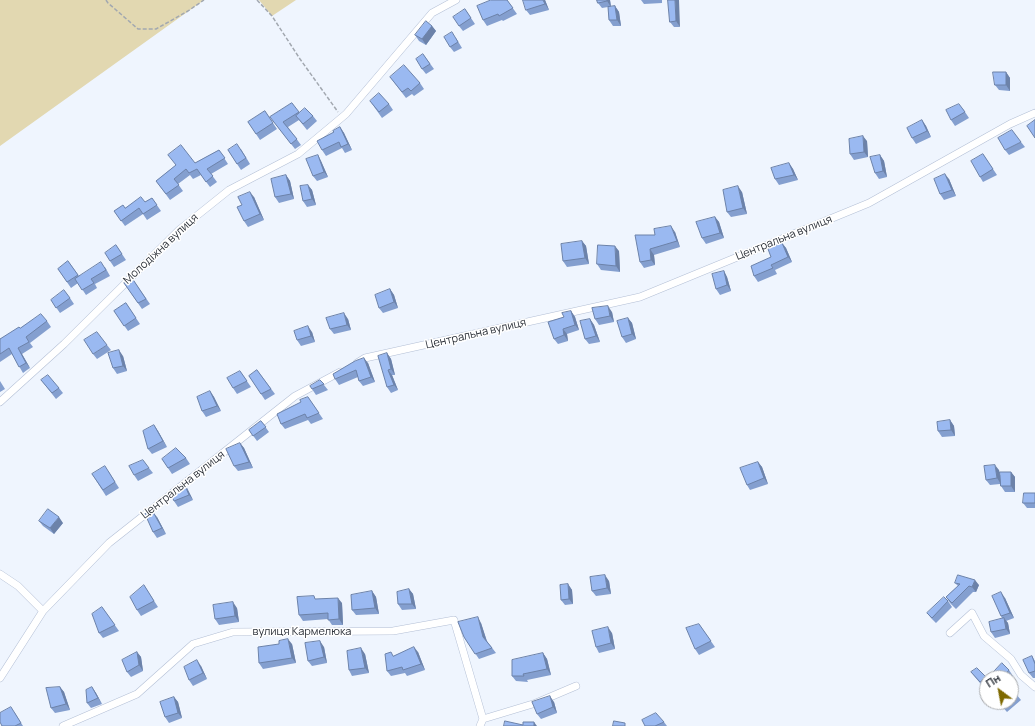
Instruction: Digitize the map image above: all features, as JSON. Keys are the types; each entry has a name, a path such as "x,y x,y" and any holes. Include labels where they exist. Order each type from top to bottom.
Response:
{"street":[{"name":"Молодіжна вулиця","path":"0,402 64,344 179,230 229,190 298,154 342,117 432,13 456,0"},
{"name":"Центральна вулиця","path":"351,366 365,358 640,297 869,203 1010,124 1035,113"},
{"name":"Центральна вулиця","path":"0,678 43,612 109,543 296,396 344,369"},
{"path":"0,574 18,586 43,612"},
{"path":"950,633 972,613 984,636 1011,658 1021,675 1035,687"},
{"name":"вулиця Кармелюка","path":"63,726 137,694 193,644 233,632 393,631 454,620 481,723"},
{"path":"481,723 536,703 576,686"}],"path":[{"path":"106,0 138,29 156,29 204,0"},
{"path":"257,0 272,16 300,60 342,117"}],"shaded area":[{"path":"0,0 204,0 0,146"},
{"path":"259,0 296,0 272,16"}],"building":[{"path":"491,0 507,0 513,8 499,16 498,14 483,20 477,6"},
{"path":"523,0 543,0 545,4 526,10"},
{"path":"597,0 607,0 607,1 598,3"},
{"path":"668,0 675,0 676,21 670,22"},
{"path":"615,6 617,20 609,20 608,7"},
{"path":"465,9 471,18 459,26 453,17"},
{"path":"426,21 432,26 422,39 415,35"},
{"path":"452,32 458,42 450,47 444,37"},
{"path":"423,54 430,64 422,69 416,59"},
{"path":"404,65 420,83 411,91 408,88 402,92 390,77"},
{"path":"993,72 1006,72 1006,85 995,85"},
{"path":"379,93 389,104 379,112 370,101"},
{"path":"292,103 299,112 283,122 297,139 291,144 270,117"},
{"path":"959,104 965,112 951,120 946,110"},
{"path":"305,108 313,116 303,124 296,116"},
{"path":"265,111 273,123 256,134 248,122"},
{"path":"922,120 927,131 912,138 907,128"},
{"path":"1035,120 1035,138 1027,126"},
{"path":"340,127 348,144 341,147 339,142 322,150 317,141"},
{"path":"1012,130 1021,142 1005,150 998,138"},
{"path":"863,136 864,152 850,154 849,139"},
{"path":"237,144 246,158 237,164 228,150"},
{"path":"181,145 195,163 219,150 225,158 207,169 213,176 206,182 197,169 189,173 186,169 174,179 179,185 166,194 156,181 176,165 168,155"},
{"path":"983,154 993,169 980,177 971,161"},
{"path":"318,155 324,172 313,176 306,159"},
{"path":"880,155 883,171 875,173 870,157"},
{"path":"789,163 794,175 775,179 771,168"},
{"path":"945,174 952,190 940,194 934,179"},
{"path":"286,175 291,194 275,197 271,179"},
{"path":"308,185 312,199 303,201 300,186"},
{"path":"738,186 743,208 727,212 723,190"},
{"path":"250,192 260,214 244,221 237,207 242,205 238,197"},
{"path":"141,197 145,202 152,198 157,205 143,214 139,208 121,221 114,211 123,205 125,208"},
{"path":"715,217 720,233 702,238 696,222"},
{"path":"671,226 677,241 650,249 651,260 640,262 635,235 655,235 654,229"},
{"path":"582,241 585,258 563,261 561,244"},
{"path":"782,243 788,257 771,265 773,268 754,276 751,266 771,257 768,249"},
{"path":"116,245 122,254 110,261 105,253"},
{"path":"598,245 615,246 616,266 597,264"},
{"path":"68,261 78,275 67,282 58,269"},
{"path":"101,262 106,270 91,279 94,283 82,290 75,279"},
{"path":"724,271 727,285 716,289 712,274"},
{"path":"132,278 146,299 138,303 124,283"},
{"path":"390,289 394,302 379,308 375,295"},
{"path":"64,290 70,298 56,308 51,300"},
{"path":"126,303 136,318 124,326 114,311"},
{"path":"608,306 610,316 595,319 592,308"},
{"path":"571,311 575,325 563,329 564,335 554,339 548,322 564,317 562,313"},
{"path":"344,313 347,325 330,329 326,318"},
{"path":"41,314 47,321 26,337 29,342 18,348 26,363 19,367 9,348 0,354 0,339"},
{"path":"628,318 632,334 622,337 617,321"},
{"path":"590,319 596,336 585,339 580,321"},
{"path":"308,326 311,336 297,340 294,331"},
{"path":"97,332 107,345 93,354 84,340"},
{"path":"119,350 123,366 113,368 108,353"},
{"path":"387,353 391,369 388,370 394,385 387,387 378,356"},
{"path":"364,358 371,377 359,381 356,370 335,379 333,374 355,361"},
{"path":"257,370 271,389 261,394 249,376"},
{"path":"240,371 247,381 233,388 227,378"},
{"path":"48,375 59,388 52,393 41,380"},
{"path":"320,380 324,384 312,389 310,386"},
{"path":"210,391 217,406 202,411 197,397"},
{"path":"308,397 319,413 307,418 305,414 281,424 277,414 301,402 300,400"},
{"path":"950,420 951,430 938,431 937,422"},
{"path":"261,421 266,427 253,436 249,430"},
{"path":"154,425 163,441 148,449 143,431"},
{"path":"240,443 249,462 234,466 226,449"},
{"path":"176,448 186,458 168,468 162,459"},
{"path":"143,460 149,468 134,475 129,466"},
{"path":"758,462 764,478 747,485 740,468"},
{"path":"995,465 997,478 986,480 984,466"},
{"path":"105,466 115,482 103,490 92,474"},
{"path":"1000,472 1011,472 1011,486 1001,486"},
{"path":"184,483 189,495 174,501 170,492"},
{"path":"1024,493 1035,493 1035,503 1023,503"},
{"path":"48,509 59,517 50,528 39,521"},
{"path":"153,512 162,528 153,532 145,514"},
{"path":"605,575 607,588 592,591 590,577"},
{"path":"958,575 975,580 972,587 969,586 952,603 946,597 960,584 955,583"},
{"path":"568,584 569,599 561,600 560,585"},
{"path":"144,585 154,601 137,610 130,597"},
{"path":"409,589 412,604 398,604 397,592"},
{"path":"372,591 375,608 352,610 351,595"},
{"path":"1001,592 1010,613 1001,616 992,596"},
{"path":"314,596 315,599 338,598 339,619 328,620 328,613 299,615 297,597"},
{"path":"944,597 948,601 932,618 927,613"},
{"path":"233,602 235,616 215,619 213,605"},
{"path":"102,607 115,625 99,633 92,614"},
{"path":"478,617 483,637 492,648 475,654 464,637 458,622"},
{"path":"1004,618 1006,629 991,632 989,622"},
{"path":"699,624 711,641 695,649 686,628"},
{"path":"608,627 611,643 596,647 592,631"},
{"path":"288,639 292,658 259,663 258,647 279,644 279,641"},
{"path":"320,641 324,657 308,661 305,643"},
{"path":"414,647 421,664 403,670 402,667 387,671 385,654 391,652 393,656"},
{"path":"361,648 365,668 349,670 347,651"},
{"path":"137,652 139,665 127,672 122,660"},
{"path":"543,653 547,669 523,674 524,676 512,676 512,660"},
{"path":"1032,656 1035,664 1035,671 1029,673 1023,660"},
{"path":"197,660 203,673 189,680 184,667"},
{"path":"1002,663 1009,670 996,670"},
{"path":"977,668 979,670 979,681 971,672"},
{"path":"60,687 66,704 51,708 46,688"},
{"path":"92,687 98,698 87,703 86,690"},
{"path":"550,696 553,707 537,714 532,702"},
{"path":"174,697 178,713 165,717 160,702"},
{"path":"11,707 21,723 15,726 2,726 0,722 0,713"},
{"path":"656,713 664,722 655,726 645,726 642,720"},
{"path":"505,721 523,725 523,722 534,722 534,726 504,726"},
{"path":"614,721 625,723 625,726 613,726"}]}
